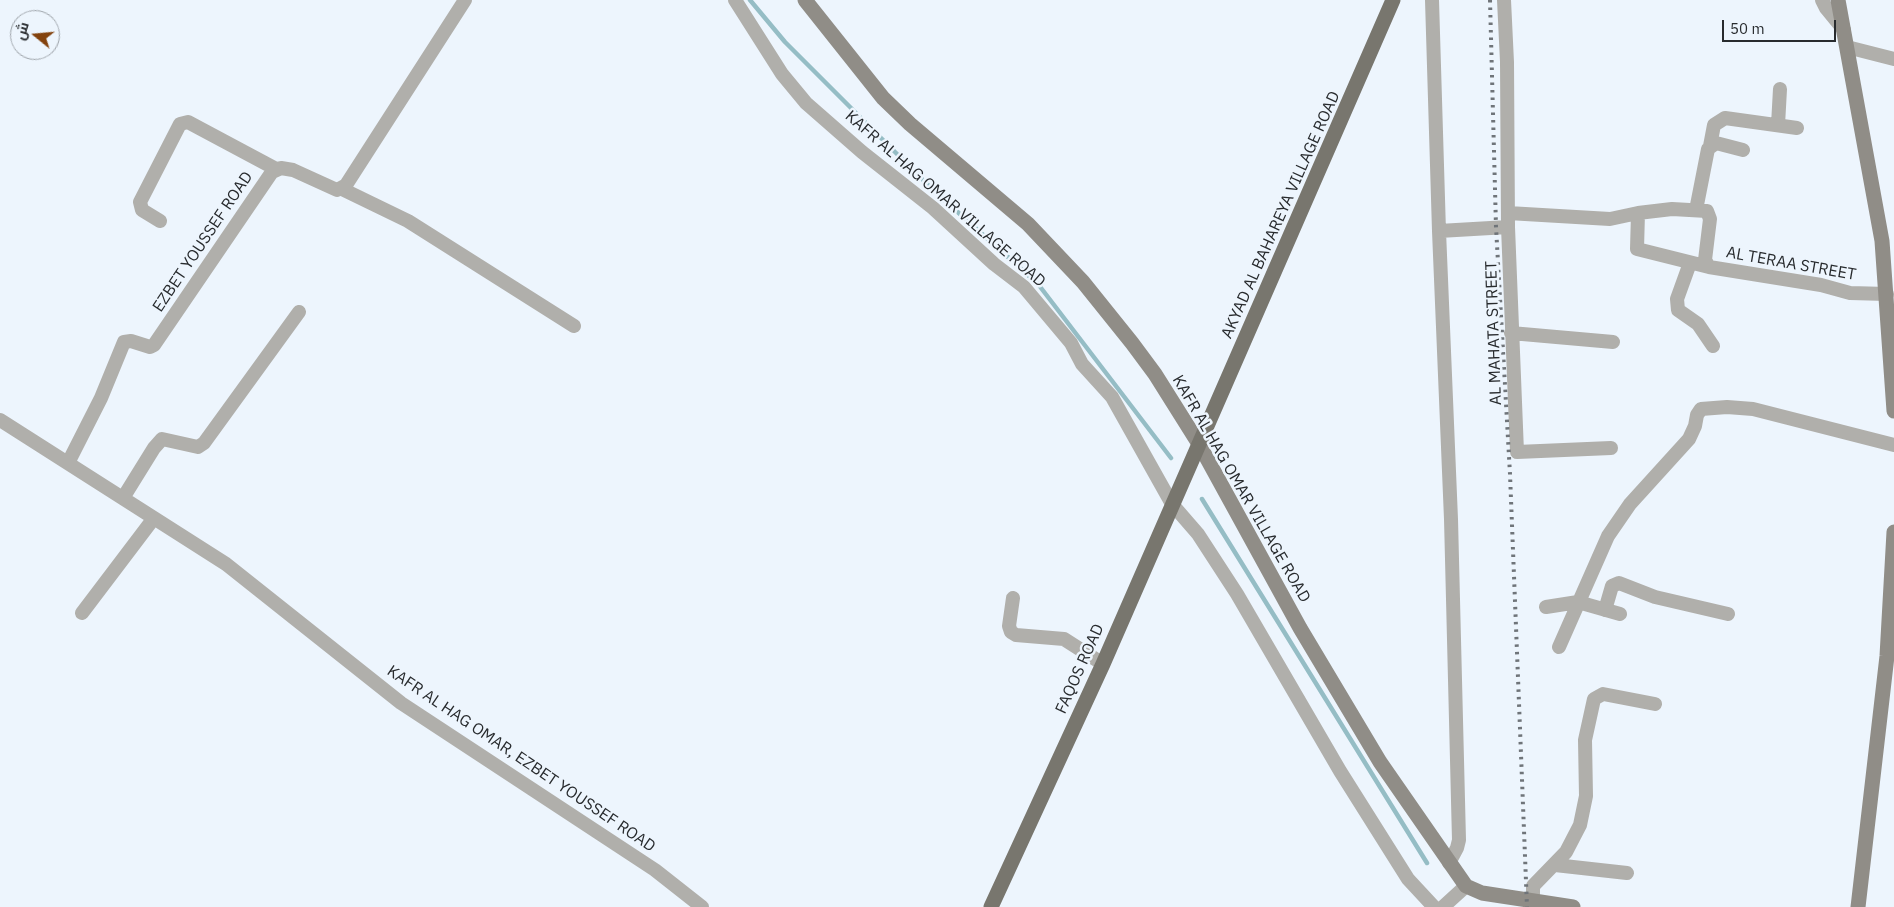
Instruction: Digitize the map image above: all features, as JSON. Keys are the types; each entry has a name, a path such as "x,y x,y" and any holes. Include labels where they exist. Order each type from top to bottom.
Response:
{"main road":[{"name":"AKYAD AL BAHAREYA VILLAGE ROAD","path":"1199,444 1394,0"},
{"name":"FAQOS ROAD","path":"991,907 1103,664 1199,444"}],"street":[{"path":"342,188 465,0"},
{"name":"KAFR AL HAG OMAR VILLAGE ROAD","path":"735,0 782,74 806,103 862,152 934,208 1037,300 1070,343 1086,369 1112,397 1172,504 1198,534 1237,594 1335,763 1408,879 1434,907"},
{"name":"KAFR AL HAG OMAR VILLAGE ROAD","path":"805,0 883,98 910,124 1028,224 1083,282 1155,374 1199,444 1300,628 1380,762 1466,886"},
{"path":"1432,0 1451,519 1459,840 1449,864"},
{"name":"AL MAHATA STREET","path":"1504,0 1507,62 1511,333 1517,452 1611,448"},
{"path":"1822,0 1826,8 1844,30"},
{"path":"1838,0 1882,240 1892,341 1894,411"},
{"path":"1847,47 1894,59"},
{"path":"1778,125 1780,89"},
{"path":"1439,231 1508,220 1602,220 1672,209 1696,210 1714,125 1725,118 1797,128"},
{"path":"160,221 142,210 140,202 180,124 188,122 276,169"},
{"path":"1710,146 1719,144 1743,150"},
{"name":"EZBET YOUSSEF ROAD","path":"68,463 101,398 122,346 127,341 150,347 154,345 276,169 292,170 332,189 342,188 408,221 574,326"},
{"name":"AL TERAA STREET","path":"1696,210 1707,211 1710,214 1705,260 1709,267 1821,285 1850,293 1887,294"},
{"path":"1638,213 1638,249 1709,267"},
{"path":"1690,263 1677,299 1678,310 1698,324 1713,346"},
{"path":"124,498 162,439 198,447 204,443 299,312"},
{"path":"1511,333 1614,342"},
{"path":"1559,647 1599,554 1619,520 1689,439 1701,409 1727,406 1753,409 1894,445"},
{"name":"KAFR AL HAG OMAR, EZBET YOUSSEF ROAD","path":"0,420 226,564 401,703 655,870 698,905"},
{"path":"82,613 154,518"},
{"path":"1858,907 1887,656 1894,532"},
{"path":"1606,610 1612,586 1619,583 1655,597 1728,614"},
{"path":"1013,598 1011,632 1016,635 1064,639 1103,664"},
{"path":"1546,607 1578,602 1620,614"},
{"path":"1532,903 1532,890 1536,882 1554,865 1575,836 1584,810 1585,740 1594,699 1603,694 1655,704"},
{"path":"1554,865 1627,873"},
{"path":"1443,907 1466,886 1482,893 1532,903 1573,907"}],"waterway":[{"path":"750,0 785,42 932,189 1038,284 1171,458"},
{"path":"1202,499 1427,863"}],"railway":[{"path":"1490,0 1496,227 1510,474 1527,907"}]}
